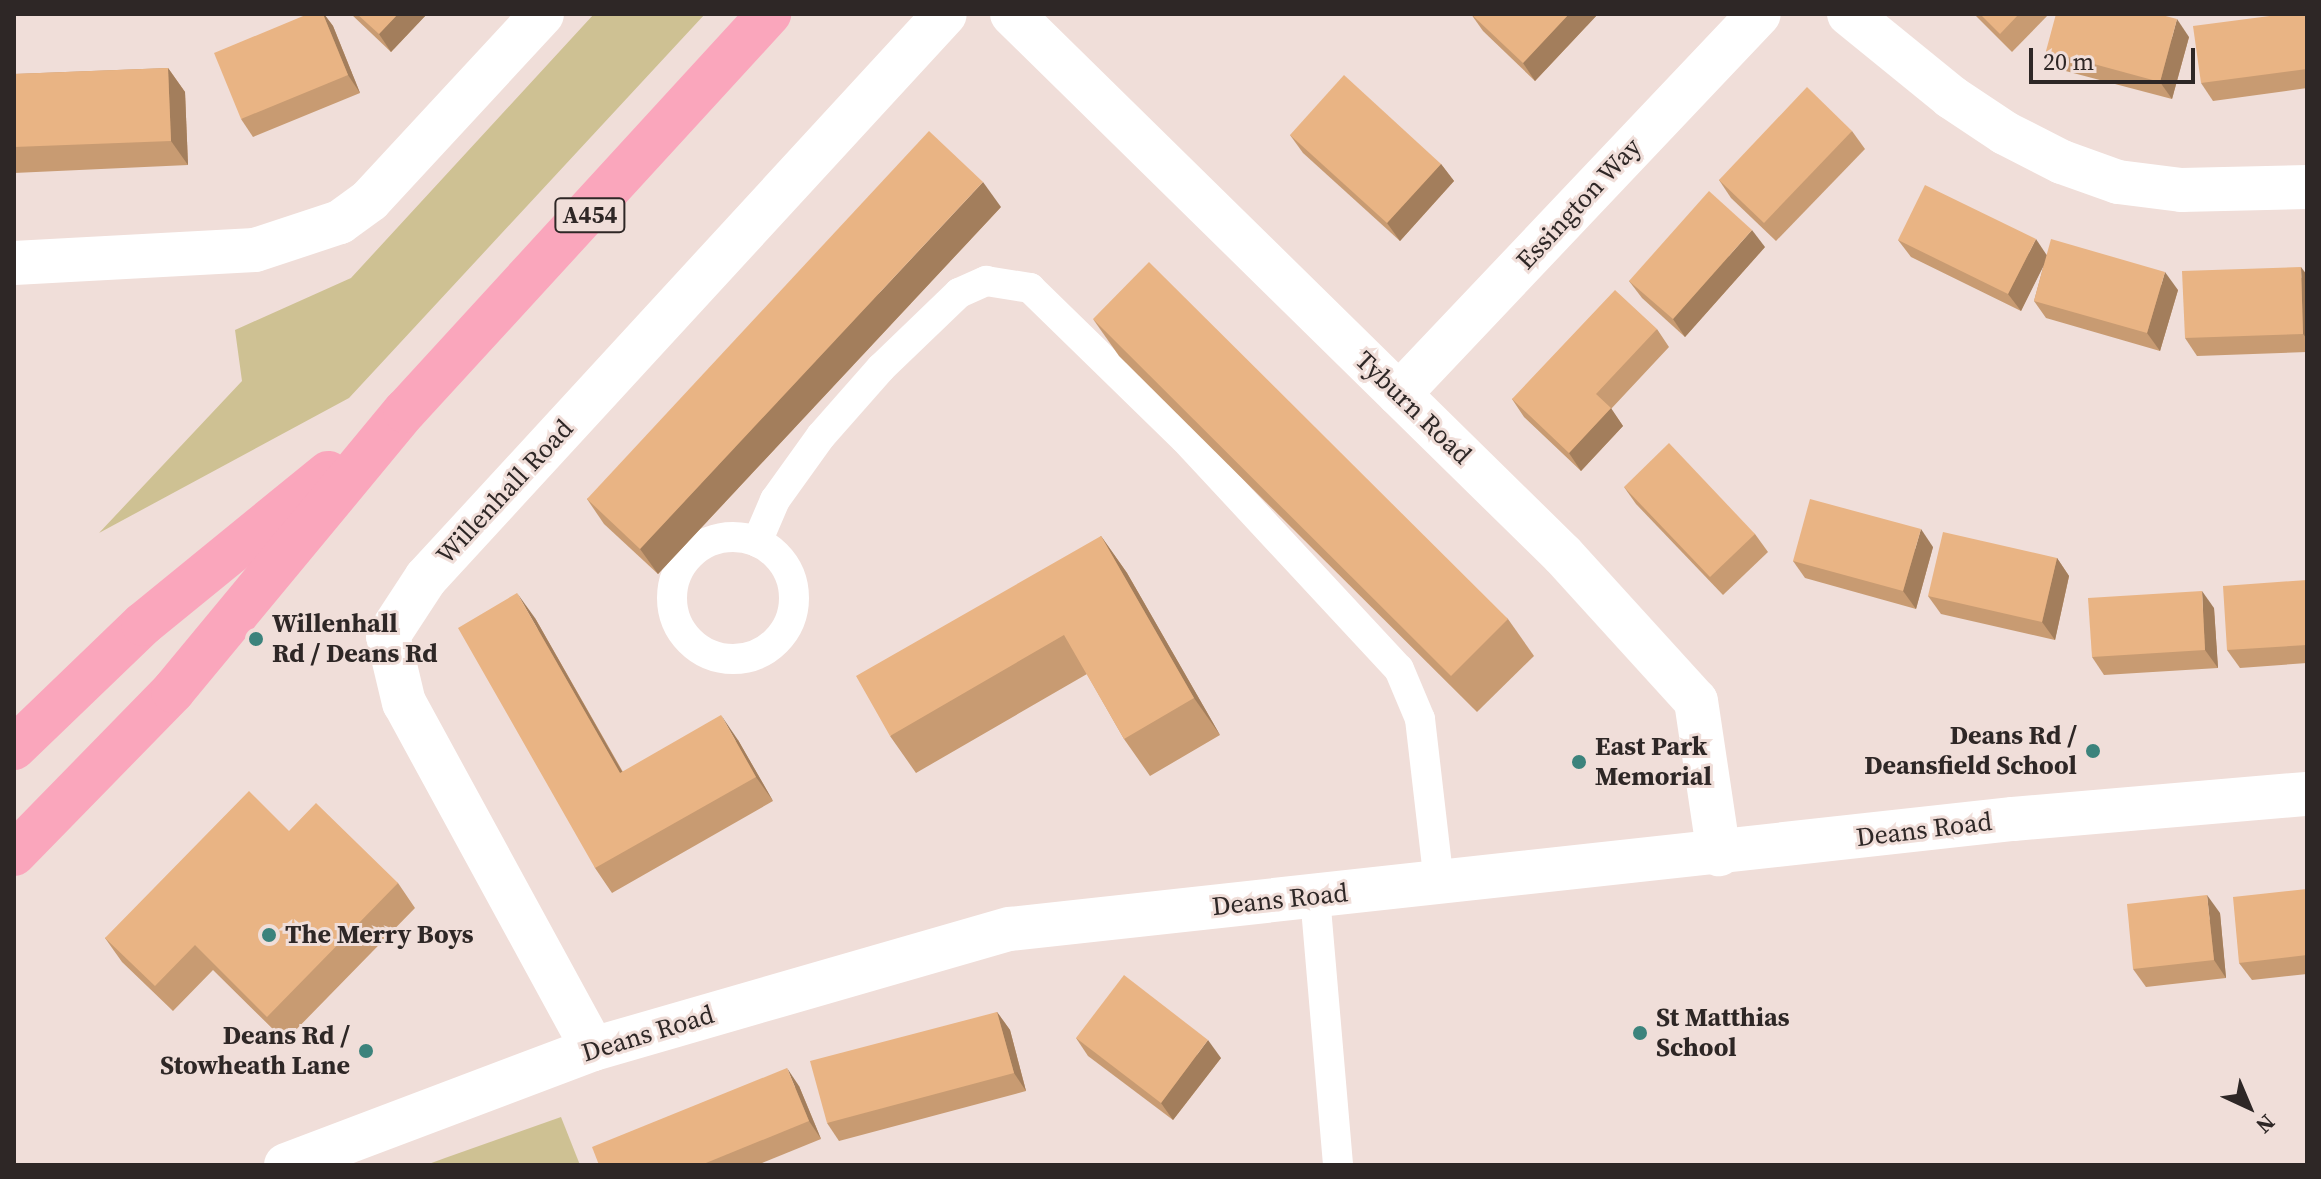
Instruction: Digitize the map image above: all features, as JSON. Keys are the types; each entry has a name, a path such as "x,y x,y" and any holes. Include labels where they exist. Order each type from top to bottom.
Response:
{"highway":[{"name":"A454","path":"14,854 173,691 405,411 769,14"},
{"name":"A454","path":"14,748 143,624 405,411"}],"street":[{"path":"14,263 255,250 340,222 370,200 542,14"},
{"name":"Willenhall Road","path":"593,1049 404,703 388,636 426,578 945,14"},
{"name":"Tyburn Road","path":"1012,14 1563,555 1696,701 1719,854"},
{"name":"Essington Way","path":"1399,394 1759,14"},
{"path":"1849,14 1951,97 2062,162 2118,182 2181,190 2307,187"},
{"name":"Deans Road","path":"286,1165 593,1049 1010,929 1719,854 2013,819 2307,794"}],"lane":[{"path":"757,542 775,500 821,436 881,368 959,293 986,281 1030,288 1185,439 1399,669 1420,719 1439,884"},
{"path":"715,540 757,542 773,552 789,575 794,603 789,622 765,651 747,658 708,654 678,625 673,584 682,564 715,540"},
{"path":"1315,896 1338,1165"}],"shaded area":[{"path":"594,14 705,14 349,398 99,533 242,381 235,330 351,278"},
{"path":"561,1117 580,1165 426,1165 445,1158"}],"building":[{"path":"308,14 323,14 348,75 241,119 214,53"},
{"path":"357,14 398,14 379,34"},
{"path":"1471,14 1569,14 1523,63"},
{"path":"1980,14 2019,14 2000,34"},
{"path":"2056,14 2158,14 2177,19 2160,82 2046,51"},
{"path":"2307,14 2307,69 2201,83 2193,26"},
{"path":"168,68 171,141 14,147 14,74"},
{"path":"1344,75 1441,164 1387,223 1290,135"},
{"path":"1807,87 1852,131 1764,223 1719,180"},
{"path":"929,131 983,182 640,549 587,499"},
{"path":"1925,185 2036,239 2008,294 1898,240"},
{"path":"1709,191 1752,230 1673,319 1629,281"},
{"path":"2051,239 2165,272 2147,333 2034,301"},
{"path":"1149,262 1508,619 1451,676 1093,319"},
{"path":"2301,267 2303,334 2185,338 2182,271"},
{"path":"1615,290 1657,329 1596,394 1611,408 1569,453 1512,399"},
{"path":"1669,443 1755,534 1710,577 1624,487"},
{"path":"1810,499 1921,529 1903,591 1793,561"},
{"path":"1943,532 2057,558 2042,622 1928,596"},
{"path":"1101,536 1194,698 1124,739 1064,635 890,736 856,676"},
{"path":"2307,580 2307,645 2227,650 2223,586"},
{"path":"2202,591 2205,650 2092,657 2088,598"},
{"path":"517,593 620,773 721,715 756,777 595,868 458,628"},
{"name":"The Merry Boys","path":"249,791 289,831 316,803 398,883 267,1017 195,945 155,986 105,938"},
{"path":"2307,889 2307,955 2239,963 2233,897"},
{"path":"2207,895 2214,960 2133,969 2127,904"},
{"path":"1124,975 1208,1040 1161,1103 1076,1038"},
{"path":"997,1012 1014,1073 827,1123 810,1061"},
{"path":"787,1068 809,1121 701,1165 599,1165 592,1147"}],"place":[{"name":"Willenhall Rd / Deans Rd","path":"256,639"},
{"name":"Deans Rd / Deansfield School","path":"2093,751"},
{"name":"East Park Memorial","path":"1579,762"},
{"name":"The Merry Boys","path":"269,935"},
{"name":"St Matthias School","path":"1640,1033"},
{"name":"Deans Rd / Stowheath Lane","path":"366,1051"}]}
